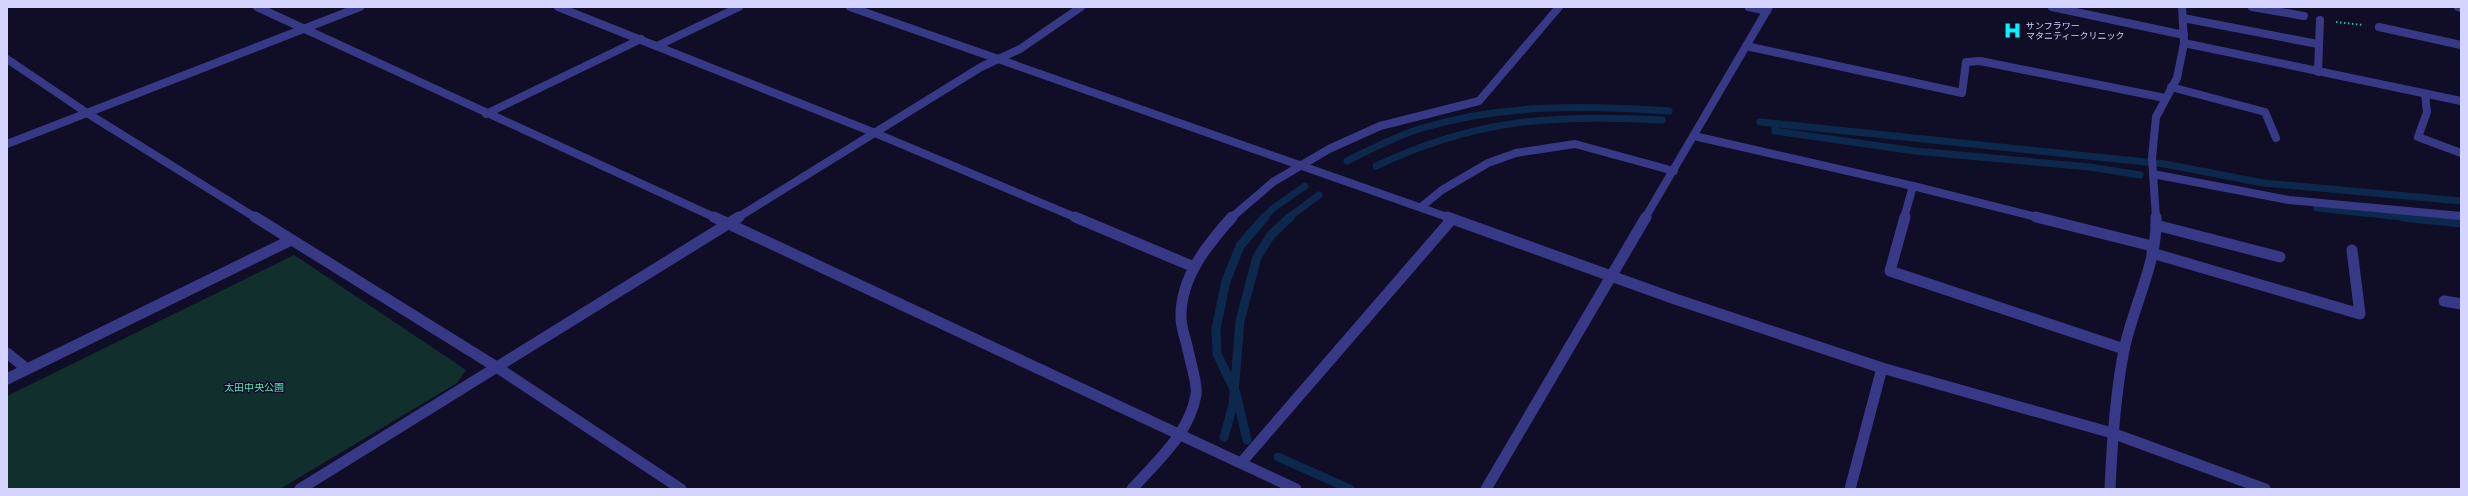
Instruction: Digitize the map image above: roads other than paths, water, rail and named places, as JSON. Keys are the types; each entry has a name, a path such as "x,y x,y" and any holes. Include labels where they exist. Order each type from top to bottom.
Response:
{"street":[{"path":"257,7 486,114 730,224 1178,436 1296,489"},
{"path":"7,144 360,7"},
{"path":"558,7 875,133 1194,267"},
{"path":"657,46 739,7"},
{"path":"850,7 1303,165 1612,277 1882,368 2112,433 2265,489"},
{"path":"300,489 498,368 981,67 1020,49 1080,7"},
{"path":"1132,489 1178,436 1191,414 1197,393 1181,318 1184,290 1194,267 1211,241 1236,212 1274,182 1329,149 1380,126 1425,113 1479,101 1559,7"},
{"path":"1486,489 1612,277 1768,9 1749,7"},
{"path":"2052,7 2081,10 2184,39 2318,72 2461,101"},
{"path":"2110,489 2112,433 2124,348 2152,250 2156,225 2153,167 2156,117 2177,78 2184,39 2184,18 2182,7"},
{"path":"2252,7 2304,16"},
{"path":"2184,18 2318,44"},
{"path":"2318,72 2320,20"},
{"path":"2378,27 2461,45"},
{"path":"486,114 641,39"},
{"path":"1746,46 1962,93 1966,62 1980,61 2165,98"},
{"path":"7,59 87,113 498,368 681,489"},
{"path":"2171,87 2265,112 2276,138"},
{"path":"2425,94 2426,112 2418,137 2461,153"},
{"path":"1694,136 1914,186 2152,250 2360,314 2352,250"},
{"path":"1421,207 1442,190 1488,163 1516,153 1575,144 1674,171"},
{"path":"2153,167 2289,200 2461,216"},
{"path":"1914,186 1890,271 2124,348"},
{"path":"1241,463 1452,219"},
{"path":"2156,225 2280,257"},
{"path":"7,379 291,240"},
{"path":"2444,301 2461,304"},
{"path":"7,353 27,369"},
{"path":"1850,489 1882,368"}],"waterway":[{"path":"1347,161 1412,131 1452,120 1483,114 1514,110 1576,107 1669,111"},
{"path":"1376,166 1413,150 1448,138 1482,129 1516,123 1585,118 1662,120"},
{"path":"1760,122 2165,164 2263,183 2461,201"},
{"path":"1775,124 1775,131 1915,151 2090,167 2140,175"},
{"path":"1264,218 1272,209 1305,186"},
{"path":"1288,218 1319,195"},
{"path":"2317,208 2412,218"},
{"path":"1234,389 1217,354 1216,329 1226,281 1240,246 1265,217"},
{"path":"1234,389 1240,321 1257,257 1271,235 1290,217"},
{"path":"2403,217 2461,223"},
{"path":"1224,437 1233,405 1234,389"},
{"path":"1234,389 1247,440"},
{"path":"1278,457 1350,489"}],"place":[{"name":"サンフラワー マタニティークリニック","path":"2013,31"}],"park label":[{"name":"太田中央公園","path":"254,387"}]}
